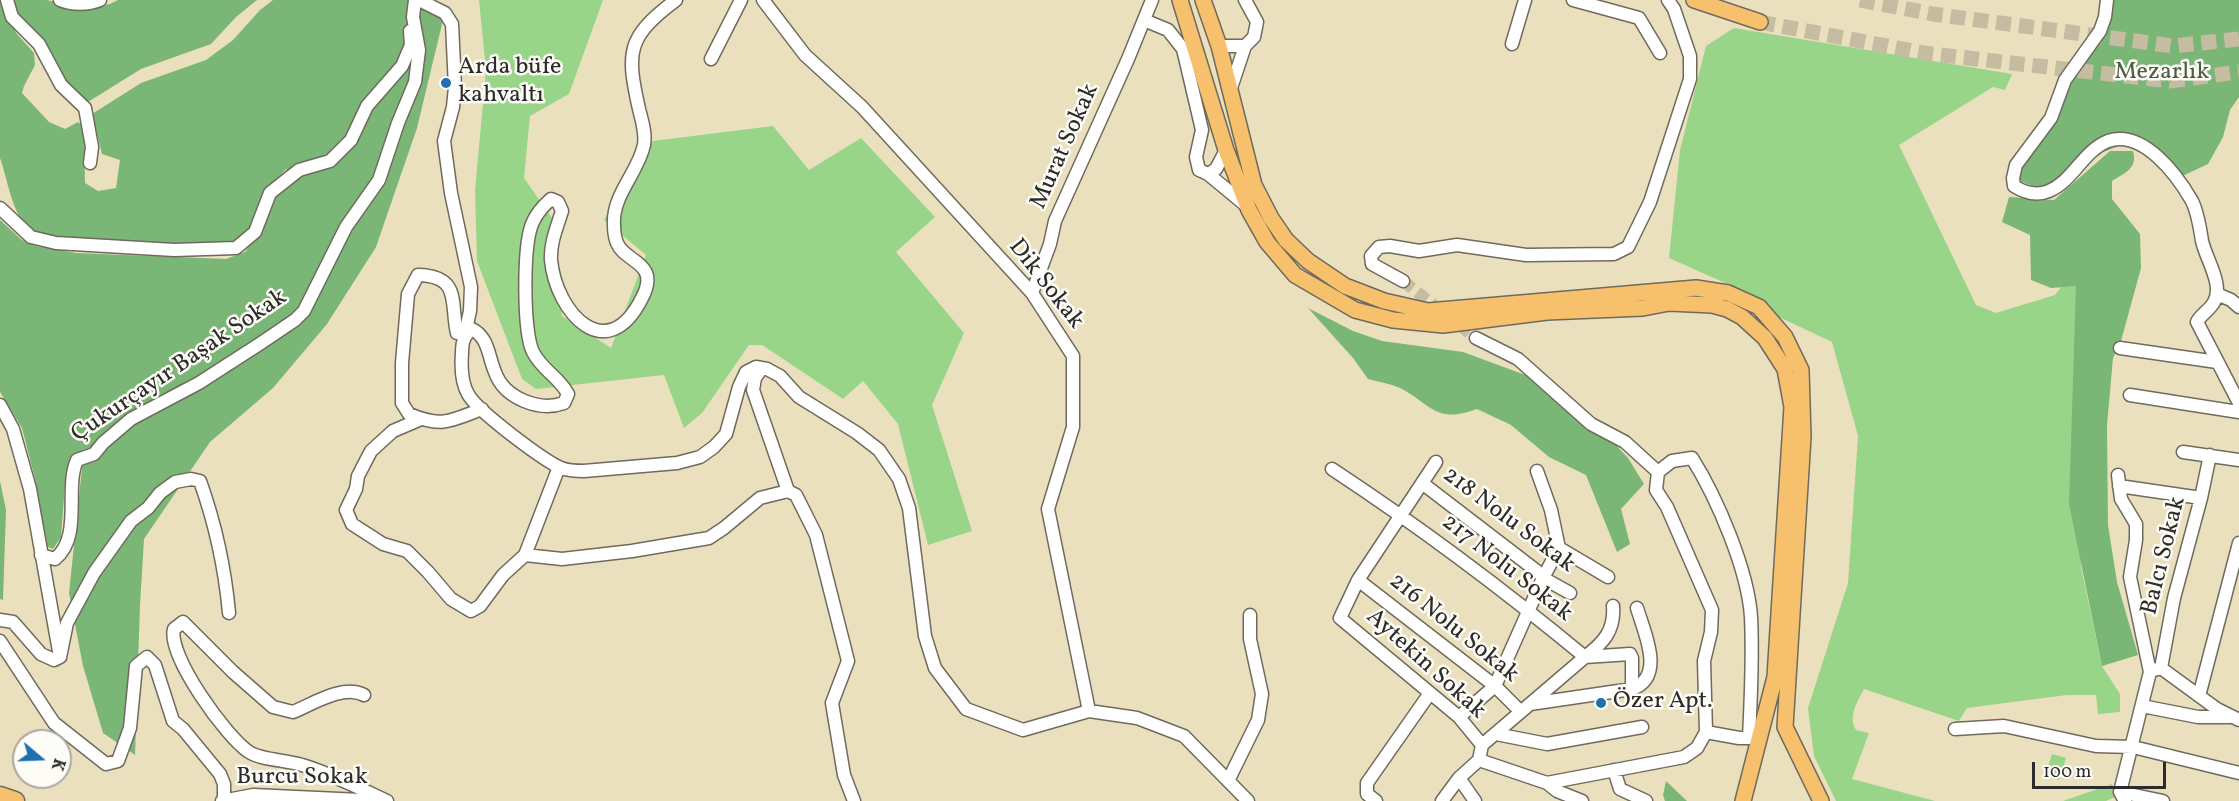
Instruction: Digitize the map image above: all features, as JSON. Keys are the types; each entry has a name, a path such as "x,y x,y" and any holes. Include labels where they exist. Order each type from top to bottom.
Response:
{"highway":[{"path":"0,796 15,801"}],"main road":[{"path":"1180,0 1226,150 1248,207 1267,242 1295,275 1355,310 1393,320 1443,325 1547,312 1643,308 1670,303 1712,305 1727,309 1742,318 1765,338 1785,369 1792,407 1775,677 1743,801"},
{"path":"1203,0 1219,46 1254,185 1271,218 1286,240 1308,261 1345,286 1384,302 1428,311 1696,288 1728,293 1759,308 1785,337 1801,370 1803,437 1785,727 1821,801"},
{"path":"1695,0 1760,22"}],"street":[{"path":"7,0 12,17 39,44 62,85 85,108 92,147 90,163"},
{"path":"60,0 91,4 100,0"},
{"path":"0,208 31,237 56,243 174,250 236,248 255,232 270,193 299,170 330,161 351,140 367,106 402,66 411,45 409,12 416,0 446,13 452,24 455,87 453,107 444,141 451,193 471,287 470,311 461,371 468,394 482,409 513,435 559,467 569,471 677,463 700,457 726,434 735,398 746,372 756,367 780,376 799,397 857,433 879,450 899,479 909,508 925,636 935,668 966,709 1023,730 1089,711 1137,718 1184,736 1248,801"},
{"name":"Çukurçayır Başak Sokak","path":"41,555 55,559 65,545 69,532 72,503 72,476 77,460 94,454 131,419 199,382 270,337 304,311 346,227 379,180 398,123 415,82 419,50 413,16 416,0"},
{"path":"482,409 451,422 438,423 409,414 402,403 402,363 408,294 418,274 432,275 446,284 454,296 454,322 457,333 465,334 472,328 480,333 487,346 495,374 502,386 518,398 536,406 554,407 564,404 568,394 564,385 543,368 532,350 525,261 532,225 540,208 551,199 558,202 562,211 553,237 551,258 561,298 572,313 587,326 601,332 618,329 631,316 644,296 648,281 644,269 617,245 614,225 615,208 640,156 644,142 644,128 633,83 632,51 640,32 646,25 676,0"},
{"path":"711,59 741,0"},
{"name":"Dik Sokak","path":"763,0 805,55 862,107 1032,293 1073,356 1073,427 1048,509 1089,711"},
{"name":"Murat Sokak","path":"1032,293 1050,244 1055,221 1152,0"},
{"path":"1230,90 1245,45 1254,37 1257,22 1245,0"},
{"path":"1512,44 1524,0"},
{"path":"1574,0 1639,18 1660,53"},
{"path":"1403,281 1372,264 1371,256 1379,247 1390,246 1419,250 1457,245 1526,255 1614,254 1628,247 1650,202 1676,129 1690,79 1690,56 1674,9 1668,0"},
{"path":"2107,0 2100,31 2065,80 2051,118 2016,165 2014,186 2025,193 2047,192 2059,185 2092,150 2109,141 2123,140 2137,143 2151,150 2165,164 2193,202 2203,244 2218,286 2213,304 2200,315 2197,322 2239,403"},
{"path":"1144,20 1168,30 1183,49 1202,130 1196,157 1199,170 1208,174 1248,207"},
{"path":"1219,46 1245,45"},
{"path":"1208,174 1216,170 1226,150"},
{"path":"2217,294 2231,300 2239,307"},
{"path":"1476,339 1518,359 1591,424 1625,442 1658,472"},
{"path":"2120,348 2217,362"},
{"path":"762,368 754,378 753,390 788,491"},
{"path":"2130,395 2239,412"},
{"path":"0,405 14,429 30,489 60,657"},
{"path":"421,419 393,431 371,451 358,476 356,489 346,510 352,524 383,544 406,551 451,599 471,611 480,606 503,575 525,555 559,467"},
{"path":"2183,452 2239,460"},
{"name":"Balcı Sokak","path":"2122,796 2142,706 2155,670 2201,498 2210,455"},
{"path":"1547,783 1684,757 1697,748 1706,732 1704,661 1711,632 1712,610 1667,507 1656,490 1658,472 1672,461 1692,458 1703,476 1733,544 1751,615 1749,738 1706,732"},
{"path":"1358,580 1436,462"},
{"name":"217 Nolu Sokak","path":"1332,469 1401,514 1529,611 1585,657"},
{"path":"1459,717 1495,686 1543,578 1559,548 1551,510 1537,471"},
{"path":"60,657 67,623 94,573 131,521 175,482 191,479 200,481 213,525 227,589 229,613"},
{"path":"2201,498 2118,481 2121,500 2136,524 2130,577 2155,670 2236,718"},
{"name":"218 Nolu Sokak","path":"1422,483 1543,578 1570,593"},
{"path":"525,555 562,559 632,551 709,538 760,498 788,491 796,495 816,535 848,661 832,703 844,776 854,801"},
{"path":"2199,696 2239,543"},
{"path":"1559,548 1608,577"},
{"name":"Aytekin Sokak","path":"1358,580 1340,618 1459,717 1482,745"},
{"name":"216 Nolu Sokak","path":"1358,580 1524,708"},
{"path":"1442,801 1459,778 1479,760 1482,745 1604,642 1612,628 1613,606"},
{"path":"1524,708 1642,686 1648,675 1652,654 1637,608"},
{"path":"1228,781 1258,720 1262,694 1250,639 1250,615"},
{"path":"0,620 13,622 41,654 54,660 60,657"},
{"path":"364,695 356,691 343,692 292,712 273,707 233,672 183,622 174,629 174,641 184,670 232,739 250,753 300,764 336,777 387,801"},
{"path":"0,641 54,723 106,764 118,761 130,728 136,666 147,657 155,665 173,721 183,729 220,774 224,784 223,800"},
{"path":"1585,657 1630,654 1632,689"},
{"path":"1376,801 1367,794 1367,783 1430,693"},
{"path":"2142,706 2198,717 2236,718"},
{"path":"1955,729 2004,726 2096,746 2133,747 2239,773"},
{"path":"1496,734 1547,744 1642,727"},
{"path":"1479,760 1547,783 1560,796 1582,801"},
{"path":"1614,770 1620,789 1646,801"},
{"path":"1459,778 1475,801"},
{"name":"Burcu Sokak","path":"223,800 253,795 382,801"},
{"path":"2122,796 2163,801"}],"green space":[{"path":"0,0 17,34 34,53 35,65 22,93 49,122 65,129 78,122 84,127 85,183 98,191 116,188 120,160 102,154 92,114 141,83 206,60 233,40 260,10 273,0 410,0 436,12 443,20 417,128 376,247 327,324 273,388 210,442 144,539 135,755 103,733 83,666 69,593 84,449 73,459 65,484 61,537 53,549 46,546 35,479 22,428 0,392 0,220 22,240 36,246 76,253 226,259 245,252 265,223 287,168 270,187 251,231 234,245 171,247 44,236 33,230 17,213 0,158"},
{"path":"10,0 47,0 80,8 110,4 118,0 257,0 236,17 211,44 141,69 88,102 67,85 43,57 22,25"},
{"path":"479,0 603,0 569,94 530,116 524,178 552,218 562,316 611,348 646,255 604,220 653,141 773,126 809,170 861,138 935,217 896,252 964,333 932,405 972,531 928,545 898,424 863,381 843,399 762,345 749,345 702,413 684,428 664,375 536,389 522,379 477,261 475,190 486,70"},
{"name":"Mezarlık","path":"2114,0 2239,0 2239,97 2230,110 2223,137 2208,164 2176,179 2130,142 2084,159 2047,192 2013,178"},
{"path":"1734,28 2012,74 2005,90 1993,87 1899,145 1976,305 1996,313 2055,295 2061,287 2076,286 2081,567 2102,666 2120,694 2120,712 2098,714 2096,695 2067,695 1967,708 1959,721 1864,689 1854,709 1853,720 1856,730 1869,733 1852,779 1935,801 1836,801 1814,756 1808,708 1848,583 1858,436 1832,342 1779,317 1761,299 1669,258 1680,150 1706,46"},
{"path":"2110,151 2133,151 2132,166 2112,181 2112,199 2140,234 2141,268 2121,341 2113,358 2107,425 2108,525 2117,582 2138,655 2102,666 2069,504 2076,286 2051,288 2031,280 2030,235 2002,222 2009,197 2054,200"},
{"path":"1308,308 1353,331 1382,341 1463,352 1528,376 1582,425 1613,442 1628,458 1644,484 1621,509 1630,544 1617,552 1586,475 1549,457 1511,425 1477,409 1453,414 1437,412 1400,388 1368,379 1353,358"},
{"path":"0,481 6,510 3,600 0,599"},
{"path":"2052,754 2066,758 2059,780 2045,776"},
{"path":"1666,781 1687,801 1665,801 1663,795"},
{"path":"2112,784 2115,797 2106,801 2063,801"}],"tunnel":[{"path":"1860,0 1933,14 2173,46 2239,39"},
{"path":"1760,22 1924,53 2170,81 2239,72"},
{"path":"1403,281 1476,338"}],"place":[{"name":"Arda büfe kahvaltı","path":"446,83"},
{"name":"Özer Apt.","path":"1601,703"}]}
